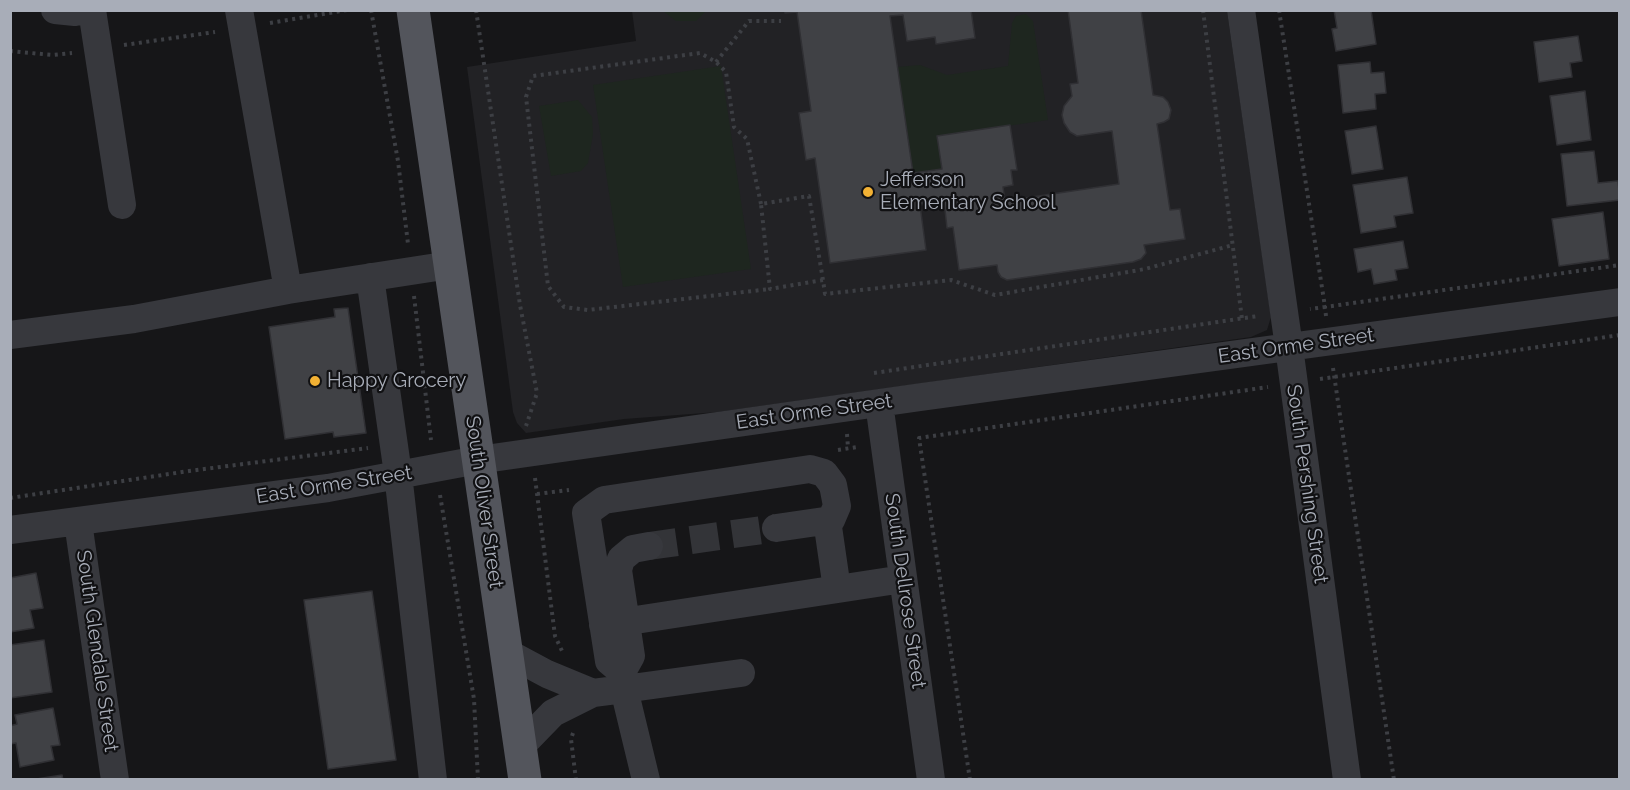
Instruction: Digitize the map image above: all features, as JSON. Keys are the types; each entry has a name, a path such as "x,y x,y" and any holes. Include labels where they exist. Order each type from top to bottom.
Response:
{"main road":[{"name":"South Oliver Street","path":"413,10 525,780"}],"street":[{"path":"55,10 75,12 86,10"},
{"path":"92,10 122,205"},
{"name":"South Pershing Street","path":"1241,10 1347,780"},
{"path":"240,19 288,290"},
{"path":"10,335 134,319 288,290 450,265"},
{"path":"370,277 398,474 433,780"},
{"name":"East Orme Street","path":"10,530 327,488 478,460 879,403 1620,302"},
{"name":"South Dellrose Street","path":"879,403 931,780"},
{"path":"646,780 623,681 630,656 614,624 586,513 604,500 810,469 824,473 833,485 837,506 831,520 776,528"},
{"path":"827,520 837,589"},
{"name":"South Glendale Street","path":"78,522 115,780"},
{"path":"614,624 618,570 621,559 633,549 649,546"},
{"path":"614,624 903,579"},
{"path":"506,652 581,693"},
{"path":"520,747 553,713 581,693 623,681 741,673"}],"path":[{"path":"10,51 52,55 98,49 240,19 347,10"},
{"path":"371,10 398,161 431,439 474,699 478,780"},
{"path":"476,10 520,305 537,393 526,427 555,636 581,693 571,739 576,780"},
{"path":"1203,10 1250,389"},
{"path":"1279,10 1394,780"},
{"path":"716,62 749,21 781,21"},
{"path":"770,289 760,204 747,139 734,127 726,72 716,62 700,53 533,76 526,97 548,286 564,307 588,310 770,289 823,280"},
{"path":"760,204 809,196 825,294 951,280 995,295 1145,269 1233,244"},
{"path":"1324,307 1620,265"},
{"path":"919,438 970,780"},
{"path":"10,498 189,471 431,439"}],"shaded area":[{"name":"Jefferson Elementary School","path":"632,11 1227,11 1271,317 1267,330 1251,337 718,412 624,419 526,433 517,423 513,412 467,67 636,41"},
{"path":"663,11 706,11 696,21 676,21"},
{"path":"1026,14 1033,21 1048,120 938,136 942,169 913,173 897,67 920,65 947,75 1008,66 1012,23 1016,16"},
{"path":"721,66 751,269 623,287 593,85"},
{"path":"578,100 592,117 593,134 588,163 581,171 551,176 539,106"}],"building":[{"name":"Jefferson Elementary School","path":"785,10 971,10 975,38 936,44 935,37 907,41 903,15 890,16 913,173 942,169 937,136 1010,125 1017,170 1011,170 1013,185 1003,187 1005,201 1119,184 1112,131 1077,136 1070,132 1064,123 1062,115 1064,106 1072,96 1070,84 1078,83 1068,10 1141,10 1153,95 1163,97 1171,110 1169,119 1157,124 1170,210 1180,209 1185,239 1144,245 1146,253 1141,259 1133,262 1007,280 1001,277 997,265 959,270 953,227 947,228 944,201 920,205 926,250 830,263 815,158 806,160 799,113 811,111 797,12 785,13"},
{"path":"1334,10 1371,10 1376,44 1336,51 1332,29 1337,28"},
{"path":"1578,36 1582,61 1570,63 1572,77 1539,82 1534,42"},
{"path":"1370,62 1371,73 1384,72 1386,93 1375,94 1376,109 1343,113 1338,65"},
{"path":"1585,91 1591,140 1557,145 1550,96"},
{"path":"1376,126 1383,169 1352,174 1345,131"},
{"path":"1594,151 1598,183 1618,181 1620,200 1567,206 1561,154"},
{"path":"1407,177 1413,213 1394,216 1396,227 1361,233 1353,185"},
{"path":"1603,212 1609,259 1559,266 1552,219"},
{"path":"1403,241 1408,268 1395,270 1397,280 1374,284 1371,269 1358,272 1354,249"},
{"path":"348,308 366,433 334,437 333,432 285,439 269,327 335,317 334,309"},
{"path":"36,573 43,608 30,610 34,628 10,632 10,578"},
{"path":"372,591 396,760 328,769 304,600"},
{"path":"44,640 52,692 10,698 10,645"},
{"path":"53,708 60,745 51,746 54,760 20,767 16,743 10,744 10,726 17,724 15,715"},
{"path":"62,775 63,780 30,780"}],"tunnel":[{"path":"649,546 776,528"}],"place":[{"name":"Jefferson Elementary School","path":"868,192"},
{"name":"Happy Grocery","path":"315,381"}]}
